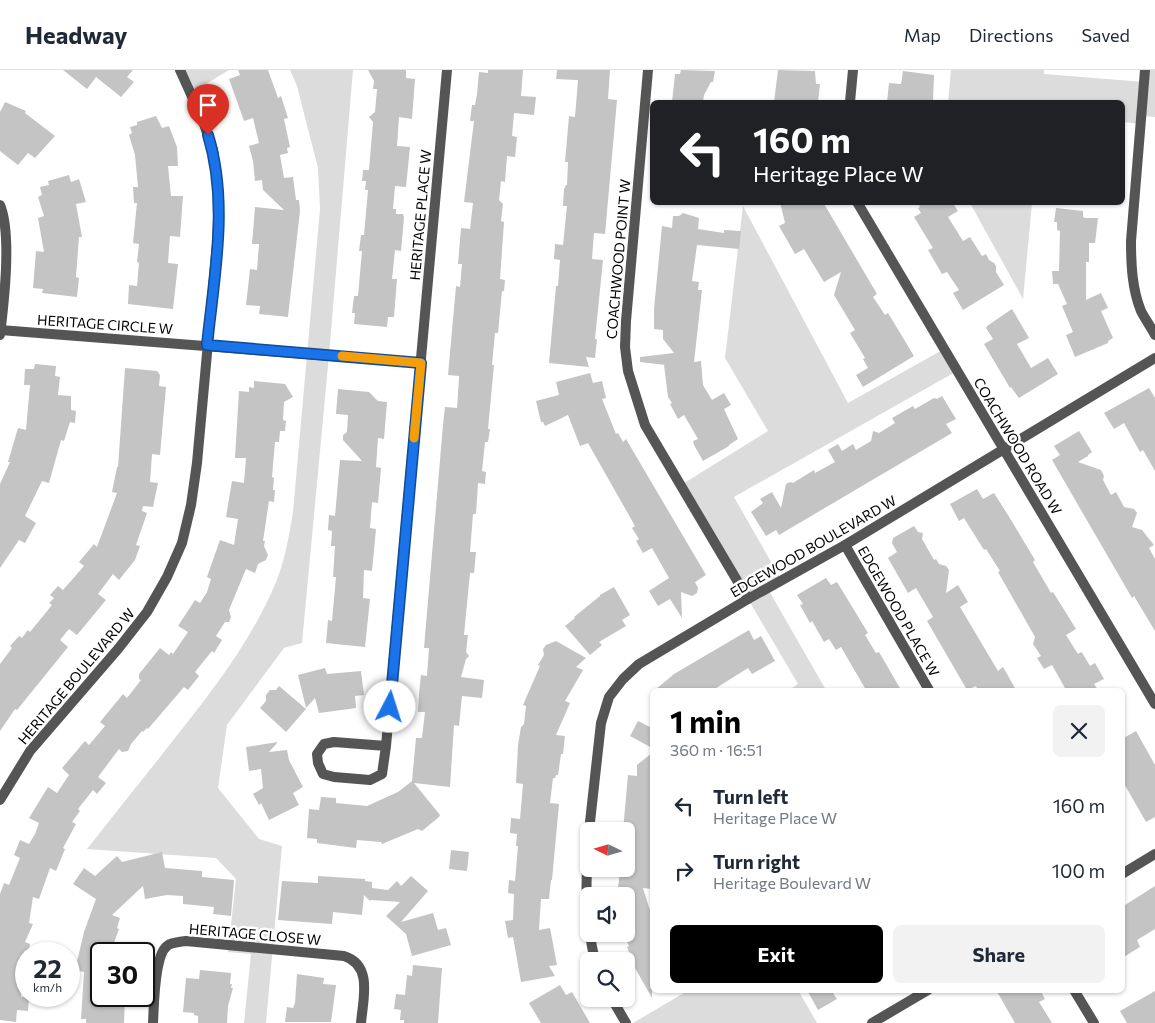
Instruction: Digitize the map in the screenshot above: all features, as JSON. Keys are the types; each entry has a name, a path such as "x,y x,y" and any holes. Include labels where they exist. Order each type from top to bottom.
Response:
{"street":[{"name":"HERITAGE BOULEVARD W","path":"0,800 30,751 118,650 147,612 167,576 182,543 191,505 197,463 218,244 219,196 210,143 203,121 180,70"},
{"name":"HERITAGE PLACE W","path":"386,746 334,742 324,744 317,754 318,763 323,774 328,775 370,780 382,774 386,746 447,70"},
{"name":"COACHWOOD POINT W","path":"648,70 626,321 625,347 628,371 645,425 748,599"},
{"path":"850,100 853,70"},
{"path":"1145,70 1131,242 1131,264 1134,286 1141,311 1155,335"},
{"name":"COACHWOOD ROAD W","path":"859,205 1155,704"},
{"path":"0,206 5,225 6,254 0,335"},
{"name":"HERITAGE CIRCLE W","path":"0,330 207,345"},
{"path":"207,345 421,363"},
{"name":"EDGEWOOD BOULEVARD W","path":"590,822 601,722 609,697 623,679 639,664 748,599 845,545 1155,358"},
{"name":"EDGEWOOD PLACE W","path":"845,545 928,688"},
{"path":"1125,872 1155,854"},
{"path":"586,878 588,933 593,952"},
{"name":"HERITAGE CLOSE W","path":"153,1023 160,958 168,945 186,941 344,956 352,959 360,965 364,978 361,1023"},
{"path":"872,1023 923,993"},
{"path":"1076,993 1094,1023"},
{"path":"617,1007 626,1023"}],"shaded area":[{"path":"184,70 229,70 191,93"},
{"path":"290,70 353,70 302,643 284,648 227,725 218,788 259,839 282,846 266,1023 244,1023 251,954 228,952 236,879 216,858 87,849 231,664 266,603 276,582 284,557 293,512 320,209 318,168 297,86"},
{"path":"951,70 1044,70 1044,74 1144,82 1145,70 1155,70 1155,117 1141,116 1141,124 1125,122 1125,100 948,100"},
{"path":"971,205 1032,205 1023,299"},
{"path":"743,206 848,403 944,349 957,371 734,497 782,581 768,589 825,688 792,688 798,684 681,485 768,431 725,358"},
{"path":"684,993 800,993 817,1023 633,1023"}],"building":[{"path":"63,70 133,70 127,77 134,82 121,97 96,77 87,89"},
{"path":"238,70 268,70 278,98 281,96 288,118 284,119 290,147 287,148 288,153 280,155 284,178 293,177 296,200 299,200 300,211 288,317 259,314 260,306 246,305 250,269 257,270 259,244 252,244 255,207 284,210 263,190 262,180 255,181 249,146 259,143 253,118 244,121 229,79 240,75"},
{"path":"368,70 406,70 406,78 415,79 412,119 399,117 397,146 410,147 406,187 395,186 393,209 396,209 396,214 403,214 404,218 401,251 395,250 392,279 397,279 394,317 388,317 387,327 354,324 355,313 352,313 354,296 358,296 362,251 359,251 361,235 364,235 368,190 365,190 366,181 362,181 363,170 369,170 373,122 369,117 375,112 377,89 373,89 374,81"},
{"path":"488,70 523,70 521,96 536,97 534,115 514,113 512,136 517,137 515,157 507,156 505,182 501,181 499,200 503,204 501,221 504,222 500,279 505,280 504,291 502,291 498,333 495,333 488,429 490,429 488,442 485,442 482,471 486,472 485,484 478,483 476,514 473,514 470,552 476,552 474,573 470,573 464,635 468,635 466,652 469,656 466,659 461,677 484,680 482,698 462,696 459,726 454,725 450,787 414,783 440,815 439,817 422,831 418,829 382,844 381,842 357,840 356,848 317,843 317,839 307,838 309,809 319,810 321,797 336,798 336,803 367,806 398,792 412,781 416,738 422,738 425,712 418,712 419,694 421,675 427,676 429,648 424,648 443,425 445,407 457,408 459,376 448,375 456,286 460,287 462,264 458,264 461,228 470,229 473,203 464,202 474,121 470,121 472,105 475,105 479,72 488,73"},
{"path":"557,70 610,70 608,99 617,100 605,234 594,233 592,259 603,260 595,339 597,339 595,358 586,357 589,367 549,363 560,260 554,259 555,244 563,245 567,206 563,206 564,189 567,185 568,162 565,162 569,116 575,117 578,80 556,79"},
{"path":"681,70 715,71 713,82 711,82 703,100 672,100 675,74 680,74"},
{"path":"778,70 815,71 816,84 820,84 818,100 774,100"},
{"path":"903,71 934,75 933,100 887,100 889,83 901,84"},
{"path":"5,102 26,111 25,113 55,136 35,158 28,153 18,165 0,151 0,112"},
{"path":"156,116 162,128 169,126 177,147 178,166 168,166 171,196 183,196 180,237 170,236 168,263 178,264 173,309 128,304 129,285 137,286 139,263 137,262 139,244 133,243 137,203 134,203 133,187 138,187 135,155 129,135 132,133 130,127 137,125 137,122"},
{"path":"69,175 71,182 79,179 86,202 76,204 82,237 79,237 76,277 79,278 77,297 42,293 43,289 33,288 36,251 44,252 38,218 44,216 38,197 42,195 40,187 49,185 48,181"},
{"path":"781,205 825,205 877,294 873,297 885,315 888,313 914,356 863,387 856,375 868,368 863,359 865,358 850,333 855,330 834,295 841,272 824,282 804,249 795,254 779,226 785,223"},
{"path":"919,205 954,205 958,211 948,217 963,241 970,237 982,256 986,254 989,260 996,266 996,272 1004,285 963,310 953,293 959,290 947,272 942,274 928,250 933,248 914,217 921,213 918,208 920,207"},
{"path":"1056,208 1083,211 1083,217 1085,218 1098,218 1095,243 1089,243 1089,262 1086,262 1086,300 1101,293 1108,308 1101,311 1113,338 1108,343 1075,357 1066,335 1073,332 1062,306 1067,304 1058,284 1053,284 1052,271 1059,271 1060,231 1057,230 1057,222 1054,222"},
{"path":"683,213 699,218 698,229 724,233 724,230 741,231 739,249 697,245 692,281 699,282 698,290 702,290 694,362 701,361 703,385 712,400 724,393 731,405 724,409 738,439 703,461 693,441 698,439 684,415 678,419 670,404 672,403 668,397 664,365 666,365 640,362 640,357 674,353 663,339 663,330 654,329 654,309 662,226 672,228 673,216 679,216"},
{"path":"1012,309 1029,338 1017,344 1031,368 1048,358 1058,374 1019,398 1010,388 984,344 993,339 986,328 987,326"},
{"path":"35,364 56,366 55,376 60,377 58,395 71,396 71,410 76,411 75,423 70,422 64,441 61,440 49,483 42,481 25,516 36,523 25,543 19,540 0,568 0,484 10,462 8,462 18,428 26,430 30,385 24,385 25,369 34,369"},
{"path":"125,368 157,371 160,375 159,386 166,387 160,455 152,454 150,482 158,483 153,507 143,506 142,511 147,513 136,545 140,546 135,560 119,580 113,574 98,594 106,600 77,635 69,629 60,640 68,647 17,710 15,709 0,731 0,664 12,648 10,646 19,636 22,638 28,630 30,632 52,605 49,603 54,598 50,595 58,586 63,590 84,566 79,562 94,544 97,547 117,493 112,492 118,467"},
{"path":"590,373 593,383 602,381 606,398 602,399 616,434 618,433 623,442 626,439 706,575 695,582 698,588 697,593 692,596 681,592 682,618 670,599 658,606 649,591 669,578 652,548 643,553 636,541 639,539 632,528 635,526 588,443 580,446 568,415 545,426 541,422 536,401 559,395 556,382"},
{"path":"254,381 285,384 293,397 284,402 283,420 286,421 285,431 280,431 279,442 275,442 272,477 274,478 273,490 275,490 274,502 269,501 263,541 265,541 264,546 268,555 266,560 258,564 255,573 246,569 229,610 231,617 229,622 225,622 216,636 222,640 214,653 212,651 195,672 199,676 188,690 184,687 148,729 142,731 131,744 128,751 122,752 119,749 98,777 106,783 97,794 93,790 78,809 80,811 72,822 76,824 63,848 65,849 56,871 50,868 39,899 33,897 29,923 33,924 25,942 15,942 15,1007 28,1007 28,1011 17,1010 16,1022 0,1020 0,894 4,883 9,885 20,858 14,855 20,840 29,844 39,823 29,818 48,787 57,793 69,775 62,768 85,741 89,745 105,726 100,722 123,694 127,698 141,680 139,679 139,674 160,648 169,655 171,652 173,654 188,632 178,626 195,600 200,603 207,592 211,579 207,577 220,540 234,545 238,519 226,517 232,481 244,483 246,458 235,458 239,391 249,392 249,387 254,388"},
{"path":"1149,388 1155,398 1155,471 1143,450 1140,452 1124,423 1114,429 1104,413"},
{"path":"338,389 369,392 378,401 387,402 384,439 378,438 376,467 381,468 378,503 372,502 370,528 376,529 372,571 364,570 363,598 370,599 365,647 326,643 328,620 332,621 336,577 333,577 335,546 331,546 332,531 328,530 329,515 335,516 340,460 362,461 343,440 343,435 347,432 348,415 336,414"},
{"path":"942,396 956,419 946,424 952,433 779,535 776,530 766,536 751,512 763,503 760,499 772,492 781,508 786,484 793,483 814,470 815,473 835,462 828,450 838,444 842,451 853,444 856,450 871,441 873,431 879,433 895,423 892,418 913,406 915,409 934,398 937,399"},
{"path":"1079,431 1092,452 1078,462 1101,470 1104,476 1103,480 1111,495 1116,492 1124,507 1134,509 1137,513 1132,527 1142,530 1154,545 1149,548 1155,559 1155,631 1134,596 1132,598 1052,460 1060,455 1054,446"},
{"path":"977,489 983,499 994,493 1035,560 1033,562 1051,593 1053,592 1076,629 1066,635 1078,654 1081,652 1083,654 1090,666 1095,663 1104,679 1094,684 1097,688 1065,688 1052,665 1044,669 1037,658 1041,656 1033,644 1035,637 998,572 1000,571 964,518 959,521 950,504"},
{"path":"914,526 918,532 923,533 922,539 934,560 936,559 939,564 946,566 949,570 946,593 958,585 968,602 960,607 998,671 1003,667 1015,688 977,688 976,686 966,688 927,621 933,617 916,588 908,593 888,558 897,552 892,543 893,538"},
{"path":"826,578 831,585 837,582 868,633 865,635 876,653 879,652 900,688 865,688 841,647 836,650 829,639 824,642 812,621 810,623 800,605 803,604 797,595"},
{"path":"614,587 630,615 622,620 626,626 599,642 602,645 590,655 565,626 600,595"},
{"path":"749,630 754,640 761,636 775,661 752,674 748,668 716,688 657,688 674,674"},
{"path":"556,641 586,658 576,667 583,670 565,701 570,703 556,735 565,736 558,775 553,778 550,803 559,804 552,880 549,899 541,899 539,930 550,928 557,965 549,966 555,976 521,982 513,937 508,938 505,921 513,920 514,894 508,893 509,880 515,881 518,846 516,846 517,834 510,833 511,818 520,819 523,784 516,783 518,745 521,727 524,724 526,706 523,705 540,666 538,665 544,655 543,649 546,645"},
{"path":"325,668 327,674 361,671 364,695 355,696 356,708 319,713 315,698 306,708 298,675"},
{"path":"279,686 306,709 286,732 260,708 266,701 266,695 270,690 276,690"},
{"path":"638,721 650,727 650,747 630,736"},
{"path":"1136,731 1155,765 1155,817 1146,822 1125,785 1125,737"},
{"path":"278,742 269,752 287,750 289,760 303,787 293,793 299,805 269,820 261,803 259,805 253,794 263,788 261,769 249,771 246,747"},
{"path":"650,755 650,889 643,888 650,911 650,993 652,993 652,998 635,968 635,952 629,952 627,947 629,946 627,942 635,942 635,887 618,887 619,878 635,878 635,822 624,822 628,775 637,776 637,765"},
{"path":"451,850 469,852 467,871 449,869"},
{"path":"162,852 165,868 202,871 202,877 234,880 231,916 213,914 214,907 183,904 183,896 167,895 145,899 143,886 112,915 120,918 117,928 119,929 114,942 90,942 90,1007 125,1007 124,1023 86,1023 86,1019 81,1019 84,972 80,971 80,949 96,899 73,884 84,868 95,876 117,856 122,862"},
{"path":"318,876 365,879 365,881 372,882 372,888 388,890 397,881 401,886 411,876 428,891 401,922 433,913 438,930 446,928 451,945 412,956 406,934 386,916 400,902 370,901 364,895 362,915 333,912 332,924 278,920 282,881 318,883"},
{"path":"1155,886 1155,929 1137,940 1140,947 1125,956 1125,905"},
{"path":"413,965 442,968 438,1023 404,1023 404,1020 400,1020 401,1010 394,1009 396,994 405,995 407,975 412,976"},
{"path":"200,970 231,973 230,984 232,984 231,988 233,988 228,1006 227,1023 198,1023 198,1016 194,1015 194,1013 183,1012 186,978 199,979"},
{"path":"297,974 324,978 323,984 336,985 331,1022 285,1022 287,1007 293,1008 295,1003"},
{"path":"560,985 566,995 572,992 590,1023 541,1023 529,1003"},
{"path":"1155,991 1155,1023 1127,1023 1120,1011"},
{"path":"809,993 833,993 837,999 818,1010"},
{"path":"998,993 1042,993 1045,999 1039,1002 1052,1023 1015,1023"}],"slow traffic":[{"path":"342,356 421,363 414,438"}],"route":[{"path":"208,135 219,196 218,244 207,345 421,363 390,707"}]}
